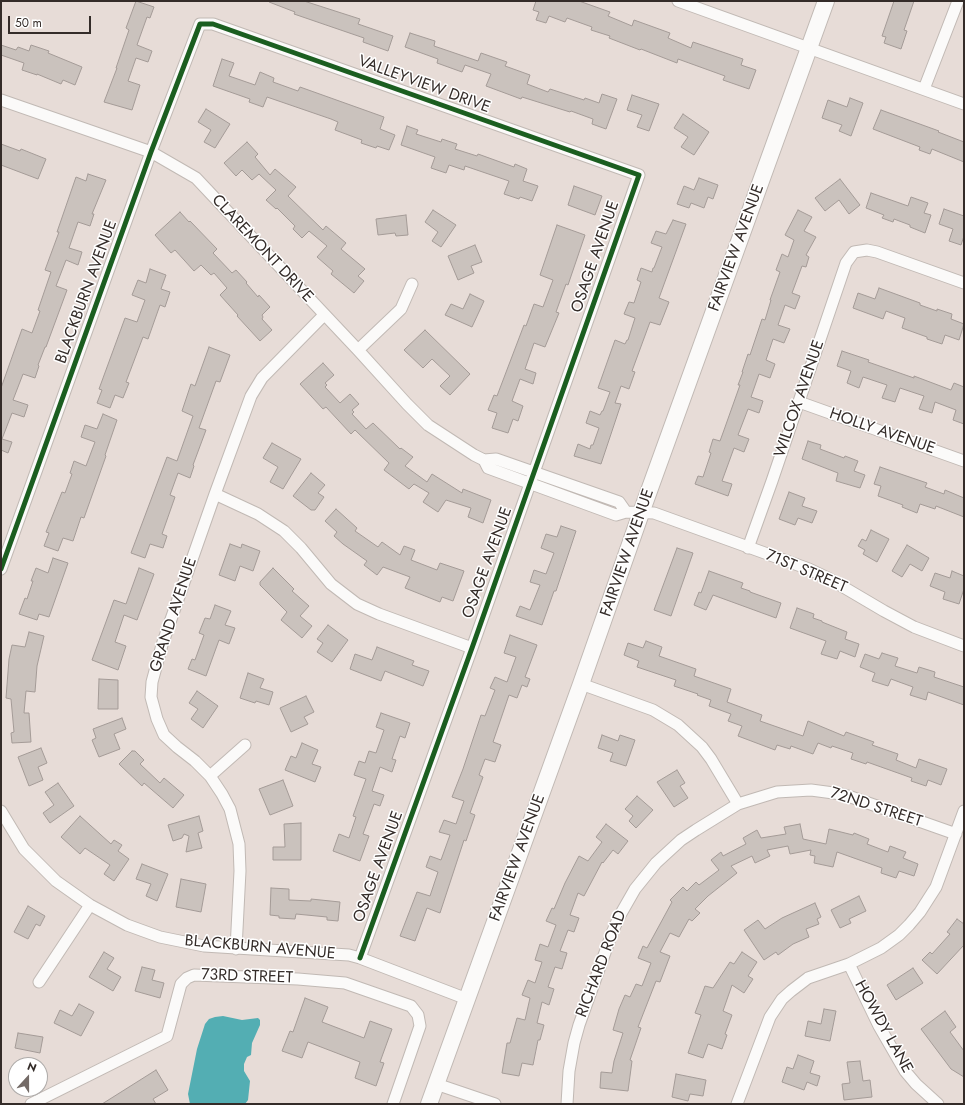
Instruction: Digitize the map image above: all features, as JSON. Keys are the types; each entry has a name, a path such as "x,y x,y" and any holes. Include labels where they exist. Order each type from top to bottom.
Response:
{"street":[{"path":"678,1 702,5 809,48 964,104"},
{"name":"FAIRVIEW AVENUE","path":"429,1104 581,684 634,513 826,1"},
{"path":"924,89 958,1"},
{"name":"BLACKBURN AVENUE","path":"1,569 151,152 200,24"},
{"name":"VALLEYVIEW DRIVE","path":"200,24 213,24 639,175"},
{"name":"CLAREMONT DRIVE","path":"1,100 151,152 196,178 428,425 484,460 496,459 619,502 634,513"},
{"name":"OSAGE AVENUE","path":"360,958 472,648 639,175"},
{"name":"WILCOX AVENUE","path":"748,548 846,263 854,252 867,250 877,252 964,283"},
{"path":"358,350 401,309 412,284"},
{"name":"GRAND AVENUE","path":"236,949 240,871 239,844 230,809 210,776 195,761 177,748 164,734 156,719 151,697 152,682 156,664 251,396 262,378 324,315"},
{"name":"HOLLY AVENUE","path":"799,402 964,461"},
{"name":"CLAREMONT DRIVE","path":"484,460 488,468 616,515 634,513"},
{"path":"215,494 258,514 284,531 301,548 331,584 357,604 379,614 472,648"},
{"name":"71ST STREET","path":"634,513 654,513 809,569 828,578 914,627 964,646"},
{"path":"581,684 653,710 678,725 702,747 711,759 738,804"},
{"path":"210,776 245,745"},
{"name":"72ND STREET","path":"738,804 777,792 794,790 821,790 852,797 956,834"},
{"name":"RICHARD ROAD","path":"567,1104 570,1059 579,1025 612,933 626,904 643,878 667,852 696,830 738,804"},
{"name":"BLACKBURN AVENUE","path":"1,810 24,849 56,882 90,905 127,926 160,938 204,946 335,954 360,958 467,999"},
{"path":"737,1104 770,1017 782,998 808,978 849,964 887,944 909,925 920,912 936,887 964,811"},
{"path":"39,982 90,905"},
{"name":"HOWDY LANE","path":"849,964 879,1026 906,1071 916,1084 938,1104"},
{"name":"73RD STREET","path":"31,1104 167,1036 181,984 187,978 194,975 298,979 345,983 410,1006 418,1015 420,1026 393,1104"},
{"path":"436,1084 495,1104"}],"water":[{"path":"223,1016 242,1020 258,1018 260,1020 260,1025 252,1043 251,1055 247,1057 244,1064 244,1071 250,1081 248,1100 245,1104 190,1104 188,1094 197,1049 205,1024 209,1019"}],"building":[{"path":"136,1 154,7 150,18 147,17 137,45 152,51 148,62 136,58 128,81 140,85 132,110 104,102 117,68 129,30 126,28"},
{"path":"269,1 304,1 360,19 358,24 393,36 388,51 363,42 364,38 294,14 295,12"},
{"path":"536,1 579,1 610,12 608,16 632,26 634,20 670,33 668,38 691,48 693,42 743,59 741,65 756,70 749,89 723,80 725,76 678,59 677,63 641,49 640,50 609,38 610,36 591,30 592,27 567,18 565,22 549,16 546,23 536,20 539,12 533,10"},
{"path":"894,1 914,1 904,30 907,31 901,49 884,43 886,37 882,36"},
{"path":"410,33 435,41 434,46 478,61 481,53 507,62 505,66 530,75 527,84 548,92 550,89 584,100 585,98 599,103 602,94 617,99 606,129 592,124 593,119 571,111 570,112 522,97 521,99 486,86 491,74 465,65 462,72 437,63 438,59 405,47"},
{"path":"1,45 16,50 18,47 29,51 31,45 49,51 48,53 82,67 75,85 63,80 61,84 37,74 22,70 24,63 1,55"},
{"path":"222,59 234,63 229,76 255,85 260,72 274,78 273,82 298,91 300,87 384,117 380,129 395,135 389,150 377,146 376,148 361,143 362,140 335,130 338,122 331,119 267,97 263,107 249,102 250,99 213,86"},
{"path":"632,95 659,104 649,131 637,127 642,115 627,110"},
{"path":"850,98 863,103 851,136 839,131 842,125 822,118 828,100 847,107"},
{"path":"206,109 230,124 215,148 204,142 211,130 198,122"},
{"path":"881,110 939,131 938,132 964,142 964,162 932,149 930,154 919,150 920,147 873,129"},
{"path":"683,114 709,132 694,155 681,147 688,137 674,128"},
{"path":"407,126 418,130 416,134 441,142 442,139 457,144 455,149 477,156 478,154 514,167 515,164 527,169 523,181 538,186 532,201 520,197 519,199 504,194 509,181 465,166 464,170 449,165 446,173 431,168 435,157 401,145"},
{"path":"247,142 258,154 255,157 270,175 275,169 296,187 288,196 323,230 326,226 346,243 341,249 365,269 358,276 364,281 354,293 331,274 333,271 317,257 327,246 309,231 302,238 293,229 295,226 277,208 276,209 266,200 276,190 259,174 252,180 242,170 236,176 224,163"},
{"path":"1,144 20,151 21,149 46,159 38,179 1,165"},
{"path":"88,174 106,180 92,214 94,214 90,226 78,222 69,248 82,252 78,265 66,260 56,286 67,290 38,365 35,378 23,374 13,400 28,405 24,417 12,413 2,439 12,442 8,453 1,450 1,388 22,329 32,333 40,311 38,310 51,272 45,270 59,232 57,232 76,177 86,181"},
{"path":"699,178 718,185 713,199 708,197 704,208 691,203 689,208 677,204 684,186 694,190"},
{"path":"840,179 860,205 849,214 839,200 825,211 815,198"},
{"path":"574,186 602,196 595,215 568,205"},
{"path":"871,193 908,206 911,197 928,203 924,213 931,215 925,233 894,219 893,222 882,218 884,215 866,208"},
{"path":"944,209 964,216 964,236 961,245 949,241 953,229 939,224"},
{"path":"433,210 456,225 441,247 432,241 438,232 425,222"},
{"path":"798,210 812,217 804,231 816,237 806,255 809,257 806,267 802,266 792,293 800,296 795,309 785,305 778,325 790,329 784,343 773,339 766,360 775,364 770,378 759,374 751,397 763,401 759,413 748,409 738,435 749,439 744,452 734,448 722,481 732,484 728,496 695,484 698,476 703,477 711,453 709,452 713,439 720,441 740,385 738,385 748,354 750,355 762,319 765,320 780,272 776,270 782,254 788,257 794,240 785,235"},
{"path":"180,212 217,249 213,253 232,273 236,270 258,297 259,295 270,307 262,315 262,319 272,330 260,341 220,295 227,288 214,273 211,275 201,265 194,271 175,250 171,253 155,235"},
{"path":"406,215 408,235 396,236 395,233 378,235 376,219"},
{"path":"673,220 686,224 659,298 669,302 660,325 650,322 632,371 635,372 629,389 621,386 615,403 621,404 601,464 574,456 578,444 590,449 591,445 593,445 599,428 586,423 590,411 600,415 610,392 598,388 615,340 625,344 628,340 635,318 624,314 629,302 634,303 641,282 637,280 641,268 652,272 654,268 662,247 651,243 656,231 666,234"},
{"path":"557,225 585,235 568,285 566,284 556,312 559,313 545,347 534,343 525,369 536,373 533,384 520,379 512,401 523,406 518,421 513,419 508,433 492,428 497,413 488,410 494,395 497,396 524,325 526,326 534,304 543,307 553,280 540,275"},
{"path":"475,245 482,262 471,266 474,273 458,280 448,256"},
{"path":"150,269 166,275 161,289 170,292 165,307 160,305 148,339 143,337 126,382 129,383 123,398 115,395 110,408 97,403 102,390 99,389 125,318 137,322 145,300 132,295 138,280 146,283"},
{"path":"879,288 920,303 920,305 952,314 951,319 964,324 959,340 945,335 942,344 902,328 905,318 886,311 883,319 853,308 858,293 875,299"},
{"path":"470,294 484,301 472,327 445,315 451,304 463,309"},
{"path":"425,330 470,374 450,395 440,386 450,376 432,359 423,368 404,350"},
{"path":"209,347 230,355 220,382 216,381 199,428 206,430 193,465 190,478 178,473 170,495 175,497 162,534 167,536 163,548 150,544 145,558 131,553 167,457 177,461 193,416 182,411 191,384 195,386"},
{"path":"842,351 869,360 868,362 914,378 914,376 951,390 954,383 964,387 964,424 953,420 956,410 935,402 932,413 919,409 924,396 900,388 895,402 882,398 887,385 863,377 859,388 847,383 851,371 837,366"},
{"path":"323,363 334,375 325,383 327,385 325,387 340,403 350,394 359,404 352,410 354,412 352,414 366,429 373,423 400,449 401,448 413,457 405,466 427,482 432,474 462,493 463,489 491,500 483,523 468,517 471,508 446,500 438,512 423,502 429,493 414,484 409,489 384,470 389,463 355,430 351,434 326,407 323,409 300,384"},
{"path":"103,414 117,420 84,518 81,517 73,541 63,538 58,551 44,546 49,533 46,532 62,492 65,493 72,474 70,473 74,461 86,466 95,442 81,437 85,425 97,429"},
{"path":"808,441 821,445 820,449 844,458 845,456 858,461 854,471 865,475 860,488 836,481 838,473 802,459"},
{"path":"272,443 301,459 283,489 270,482 278,467 263,458"},
{"path":"880,467 927,483 925,487 944,494 945,490 964,498 964,517 936,506 935,509 920,504 917,513 902,507 903,505 878,496 881,486 874,484"},
{"path":"311,473 325,485 318,493 324,497 315,510 311,510 293,496"},
{"path":"789,492 805,498 802,506 817,511 812,523 798,518 795,525 779,519"},
{"path":"336,509 357,528 355,531 378,547 382,542 400,555 404,546 415,550 411,560 437,570 440,563 464,571 453,601 442,597 440,602 405,588 410,577 383,567 377,575 364,565 367,561 334,536 337,532 325,521"},
{"path":"561,526 576,531 556,591 554,591 542,625 516,616 520,606 530,610 540,585 530,582 534,570 546,574 554,553 541,548 546,534 557,537"},
{"path":"871,530 889,539 877,562 863,554 865,550 858,546 862,539 866,541"},
{"path":"230,544 241,548 242,544 260,551 253,571 240,566 235,581 219,575"},
{"path":"907,545 929,558 922,571 910,564 902,577 892,571"},
{"path":"677,548 693,553 671,616 654,610"},
{"path":"53,558 68,563 49,617 39,614 37,620 19,614 25,598 27,599 36,568 48,573"},
{"path":"139,568 154,574 137,620 124,615 115,642 126,646 118,670 92,660 114,600 126,604"},
{"path":"273,568 294,589 292,591 309,606 300,616 312,626 302,638 281,620 287,612 260,585 260,582"},
{"path":"709,571 743,583 741,588 781,603 776,618 713,595 706,610 694,605 699,592 701,593"},
{"path":"952,571 964,576 964,589 959,604 943,599 945,592 930,586 935,573 950,578"},
{"path":"215,605 231,611 225,625 235,628 229,644 219,640 206,676 188,669 192,659 195,660 204,635 199,633 205,618 210,619"},
{"path":"797,608 814,614 813,618 847,632 845,639 859,644 855,657 840,651 837,659 821,654 826,641 790,628"},
{"path":"328,625 348,640 332,662 317,652 323,643 317,639"},
{"path":"29,632 44,636 37,666 35,692 26,691 24,713 29,713 31,742 12,743 11,733 14,732 11,699 6,698 9,659 12,645 25,647"},
{"path":"510,635 537,645 525,677 530,679 527,687 522,685 517,698 509,695 493,742 501,745 495,762 485,759 479,775 483,777 470,813 475,815 466,841 464,840 440,913 427,908 415,941 400,936 417,892 430,896 438,872 426,867 430,856 441,860 450,835 439,832 444,820 456,824 464,801 452,797 481,715 485,716 495,690 490,688 495,677 507,682 516,657 504,653"},
{"path":"646,641 662,647 659,656 696,669 694,676 731,689 727,702 762,715 760,721 803,736 808,721 844,736 846,732 874,742 872,745 898,754 896,760 916,768 919,759 947,769 941,785 928,780 926,786 911,781 912,778 867,762 866,764 851,759 853,753 832,746 831,748 818,743 813,754 791,746 790,749 777,745 775,750 738,736 742,726 728,721 731,714 709,706 711,700 674,686 676,680 637,667 639,661 624,655 628,643 643,648"},
{"path":"377,647 414,661 412,665 429,671 423,686 385,671 381,681 350,669 355,654 372,660"},
{"path":"882,653 898,658 895,666 917,673 919,667 935,672 934,677 964,687 964,705 928,692 926,700 910,695 913,687 891,679 888,686 872,681 875,673 860,667 865,654 879,659"},
{"path":"248,673 264,679 260,688 273,692 269,705 256,701 255,703 240,698"},
{"path":"99,679 118,680 118,709 98,709"},
{"path":"197,691 218,706 203,728 191,719 198,709 189,703"},
{"path":"306,696 314,712 304,717 308,724 291,732 280,708"},
{"path":"381,713 410,723 405,738 400,736 392,759 396,760 392,772 380,767 372,791 384,795 380,806 374,804 363,834 369,836 360,861 333,851 339,834 349,838 356,817 353,816 366,779 354,775 359,761 365,763 369,751 376,753 384,730 376,727"},
{"path":"122,718 126,729 114,734 120,749 99,757 92,740 96,738 93,729"},
{"path":"602,735 618,741 620,735 635,740 626,766 610,761 613,753 598,748"},
{"path":"302,743 318,750 312,764 321,767 315,782 285,770 291,756 296,758"},
{"path":"41,748 47,763 38,767 43,780 29,786 18,757"},
{"path":"132,751 135,751 144,760 140,764 160,783 164,778 184,795 173,808 144,783 142,786 119,764"},
{"path":"677,770 685,783 680,786 688,798 674,807 657,782"},
{"path":"283,780 293,806 270,815 259,789"},
{"path":"58,783 74,806 50,823 43,813 54,805 45,792"},
{"path":"637,796 653,810 636,828 629,821 633,816 625,809"},
{"path":"80,816 111,844 114,840 122,845 118,851 129,859 114,881 104,874 110,865 85,848 80,854 61,837"},
{"path":"199,816 203,831 198,833 202,848 186,852 189,836 184,834 182,838 173,841 168,825"},
{"path":"301,823 301,860 273,860 273,847 285,847 284,824"},
{"path":"606,824 628,841 618,854 613,850 603,863 602,862 584,896 578,893 570,915 579,918 574,932 568,930 560,951 567,953 562,969 555,967 548,987 554,989 549,1005 542,1002 537,1023 544,1025 540,1040 538,1040 533,1065 522,1063 519,1076 502,1073 507,1043 510,1043 517,1018 525,1020 530,998 522,995 528,980 535,983 542,962 535,960 540,944 548,947 556,925 546,921 552,908 554,909 579,856 588,861 602,842 596,837"},
{"path":"800,824 803,839 826,844 829,829 853,835 854,833 869,839 867,844 888,852 890,846 906,852 903,858 918,864 914,876 899,871 896,878 881,873 882,868 837,852 833,867 814,863 815,856 810,855 811,850 790,854 788,846 767,850 770,856 755,863 752,856 731,866 737,873 708,896 695,909 700,913 692,921 689,919 679,937 670,933 660,952 670,956 660,982 656,981 638,1027 641,1028 630,1060 632,1061 628,1091 600,1088 601,1072 612,1073 614,1061 623,1033 613,1030 619,1009 625,995 630,997 636,984 642,986 651,963 638,958 643,946 647,948 672,902 670,900 683,887 687,891 696,882 699,885 719,870 711,860 721,852 723,856 746,844 743,838 757,830 761,838 786,834 784,827"},
{"path":"142,864 168,874 157,901 146,896 151,884 136,879"},
{"path":"181,879 206,884 201,912 176,907"},
{"path":"271,888 289,889 289,900 311,901 311,899 340,902 338,921 327,920 327,917 296,914 295,919 279,918 279,916 270,915"},
{"path":"859,896 866,911 849,919 851,923 840,928 831,910"},
{"path":"815,903 821,917 817,919 819,924 806,929 809,937 793,944 778,955 776,952 764,960 744,930 758,920 765,929 782,918"},
{"path":"28,906 45,916 40,926 36,924 28,939 14,932"},
{"path":"957,919 964,924 964,945 937,974 922,960 930,952 932,954 950,934 947,932"},
{"path":"104,952 114,958 107,969 121,977 113,991 89,977"},
{"path":"742,952 757,962 748,976 753,979 744,993 732,985 723,1011 732,1015 725,1034 727,1035 722,1049 708,1044 703,1058 688,1053 701,1015 695,1013 705,986 713,988 730,962 734,964"},
{"path":"142,967 155,970 152,980 164,983 160,998 135,991"},
{"path":"913,968 923,983 896,1000 887,985"},
{"path":"305,998 328,1007 322,1022 364,1038 370,1021 392,1029 380,1062 384,1063 376,1086 355,1078 360,1062 308,1042 302,1058 282,1051 290,1031 293,1032"},
{"path":"79,1004 94,1012 81,1036 54,1023 60,1010 72,1016"},
{"path":"824,1009 836,1011 830,1041 805,1036 808,1021 821,1024"},
{"path":"945,1011 956,1027 950,1032 964,1051 964,1077 951,1069 921,1029"},
{"path":"18,1033 43,1037 40,1053 15,1048"},
{"path":"798,1055 814,1061 810,1073 820,1076 817,1086 807,1082 804,1090 782,1082 787,1067 793,1069"},
{"path":"860,1061 863,1081 870,1080 872,1097 844,1100 842,1084 850,1083 847,1062"},
{"path":"156,1070 168,1090 153,1099 156,1104 102,1104"},
{"path":"676,1074 706,1080 703,1096 690,1094 688,1101 672,1097"}],"cycle path":[{"path":"1,569 151,152 200,24 213,24 639,175 472,648 360,958"}]}
